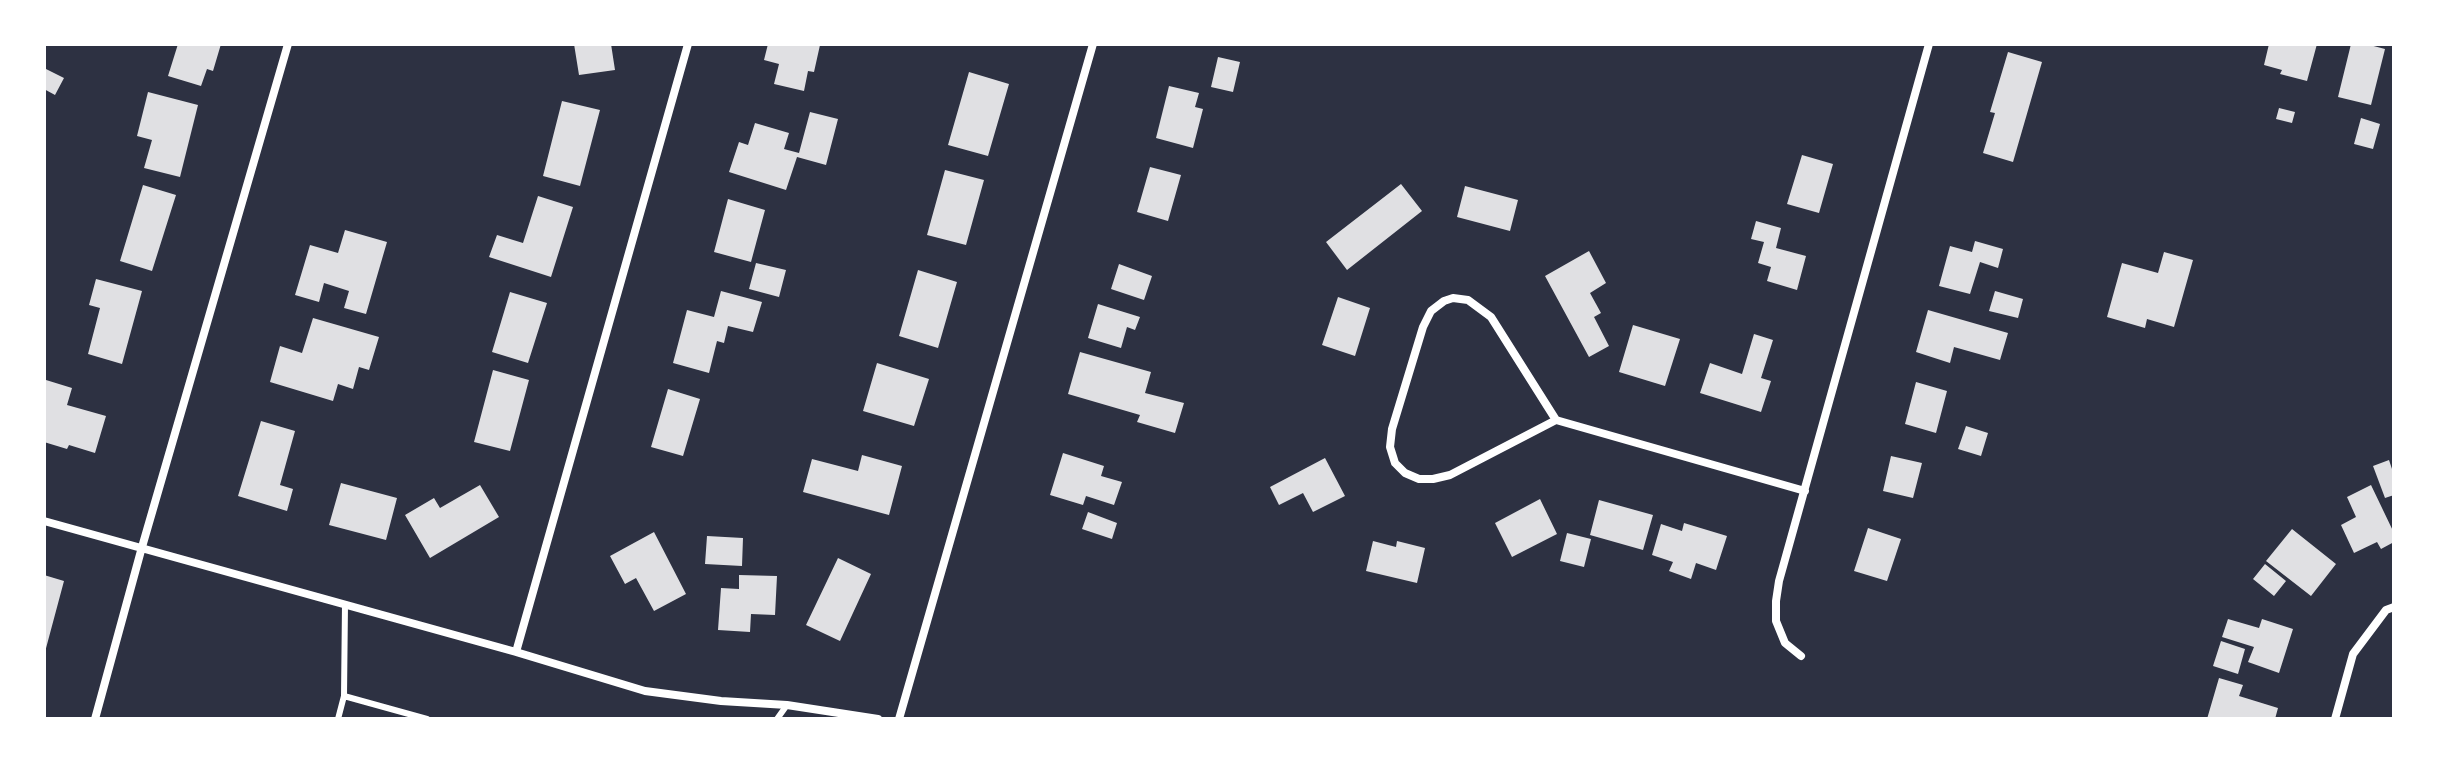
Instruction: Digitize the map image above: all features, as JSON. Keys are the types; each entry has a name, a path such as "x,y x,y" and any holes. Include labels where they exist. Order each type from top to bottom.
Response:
{"street":[{"path":"95,719 288,44"},
{"path":"516,652 688,44"},
{"path":"899,719 1093,44"},
{"path":"1801,656 1785,643 1776,621 1776,601 1929,44"},
{"path":"1556,420 1450,475 1433,479 1419,479 1405,473 1395,463 1390,447 1392,429 1423,327 1431,311 1453,298 1468,300 1491,317 1556,420 1805,491"},
{"path":"44,521 516,652 645,691 721,701 787,705 878,719"},
{"path":"2335,719 2353,654 2386,610 2394,607"}],"lane":[{"path":"338,719 344,696 345,604"},
{"path":"344,696 427,719"},
{"path":"777,719 787,705"}],"building":[{"path":"178,44 221,44 213,71 207,69 201,86 168,76"},
{"path":"574,44 611,44 615,70 579,75"},
{"path":"768,44 820,45 814,72 808,71 804,91 774,84 779,64 764,60"},
{"path":"2269,44 2317,44 2307,81 2280,74 2282,70 2264,65"},
{"path":"2351,44 2385,49 2371,105 2338,97"},
{"path":"2008,52 2042,62 2013,162 1983,153 1995,113 1990,112"},
{"path":"1218,57 1240,62 1233,92 1211,87"},
{"path":"44,68 64,78 55,95 44,89"},
{"path":"969,72 1009,84 988,156 948,145"},
{"path":"1169,86 1199,93 1195,107 1203,109 1193,148 1156,138"},
{"path":"148,92 198,105 180,177 144,168 152,140 137,136"},
{"path":"562,101 600,110 580,186 543,176"},
{"path":"2279,108 2295,112 2292,123 2276,119"},
{"path":"810,112 838,119 826,165 797,157 786,190 729,172 739,142 748,145 755,123 789,133 784,149 799,153"},
{"path":"2361,118 2380,124 2373,149 2354,144"},
{"path":"1802,155 1833,164 1819,213 1787,204"},
{"path":"1150,167 1181,175 1168,221 1137,212"},
{"path":"945,170 984,180 966,245 927,235"},
{"path":"1401,184 1422,211 1347,270 1326,242"},
{"path":"143,185 176,195 152,271 120,261"},
{"path":"1465,186 1518,200 1510,231 1457,217"},
{"path":"538,196 573,207 551,277 489,257 497,235 523,243"},
{"path":"728,199 765,210 751,262 714,252"},
{"path":"1756,221 1781,228 1776,248 1806,256 1797,290 1767,281 1771,267 1758,263 1764,242 1751,239"},
{"path":"345,230 387,242 366,314 344,308 349,291 324,283 319,302 295,295 310,245 338,253"},
{"path":"1975,241 2003,249 1998,268 1980,262 1970,294 1939,286 1950,246 1972,252"},
{"path":"1589,251 1606,283 1590,293 1601,313 1594,317 1609,346 1589,357 1545,276"},
{"path":"2164,252 2193,260 2174,327 2147,319 2145,328 2107,317 2122,263 2158,273"},
{"path":"756,263 786,270 779,297 749,289"},
{"path":"1119,264 1152,276 1144,300 1111,289"},
{"path":"918,270 957,282 938,348 899,336"},
{"path":"96,279 142,291 122,364 88,354 100,308 89,305"},
{"path":"721,291 762,302 753,332 728,326 724,343 717,341 709,373 673,363 687,310 714,317"},
{"path":"1995,291 2023,299 2018,318 1989,311"},
{"path":"510,292 547,303 528,363 492,352"},
{"path":"1338,297 1370,308 1355,356 1322,345"},
{"path":"1098,304 1140,317 1135,330 1127,327 1121,348 1088,338"},
{"path":"1928,310 2008,333 2000,360 1954,347 1950,363 1916,352"},
{"path":"313,318 379,337 369,370 359,367 353,389 338,384 333,401 270,382 280,346 302,353"},
{"path":"1633,325 1680,339 1665,386 1619,372"},
{"path":"1754,334 1773,340 1761,378 1771,381 1761,412 1700,393 1710,363 1742,374"},
{"path":"1080,352 1151,372 1145,393 1184,403 1175,433 1137,422 1140,415 1068,394"},
{"path":"877,363 929,379 914,426 863,411"},
{"path":"493,370 529,380 510,451 474,442"},
{"path":"46,380 72,388 67,405 106,416 95,453 44,442"},
{"path":"1916,382 1947,391 1936,433 1905,424"},
{"path":"668,389 700,399 683,456 651,447"},
{"path":"261,421 295,431 280,485 293,489 287,511 238,496"},
{"path":"1966,426 1988,433 1981,456 1958,449"},
{"path":"1063,453 1104,466 1101,476 1122,482 1114,505 1086,496 1083,505 1050,495"},
{"path":"862,455 902,466 889,515 803,492 812,459 858,471"},
{"path":"1891,456 1922,463 1913,498 1883,491"},
{"path":"1325,458 1345,496 1313,512 1303,493 1279,505 1270,487"},
{"path":"2389,460 2394,475 2394,495 2385,498 2373,466"},
{"path":"341,483 397,498 386,540 329,525"},
{"path":"480,485 499,517 430,558 405,515 434,498 440,508"},
{"path":"2371,485 2394,533 2394,542 2381,549 2377,542 2354,553 2341,525 2356,517 2347,497"},
{"path":"1540,499 1557,534 1512,557 1495,523"},
{"path":"1599,500 1653,515 1643,550 1590,535"},
{"path":"1088,512 1117,523 1112,539 1082,529"},
{"path":"1684,523 1727,536 1716,570 1696,563 1691,579 1669,571 1673,562 1652,555 1661,524 1682,531"},
{"path":"1868,528 1901,539 1887,581 1854,571"},
{"path":"2292,529 2336,564 2311,596 2266,561"},
{"path":"654,532 686,594 654,611 636,578 625,584 610,556"},
{"path":"1567,533 1591,539 1584,567 1560,561"},
{"path":"707,536 743,538 742,566 705,564"},
{"path":"1373,541 1396,547 1397,541 1425,548 1417,583 1366,571"},
{"path":"838,558 871,574 840,641 806,625"},
{"path":"2265,564 2286,581 2274,596 2253,579"},
{"path":"44,575 64,581 45,652 44,651"},
{"path":"739,575 777,576 775,615 751,614 750,632 718,630 721,588 739,589"},
{"path":"2228,619 2259,628 2262,619 2293,629 2279,673 2248,662 2254,647 2222,637"},
{"path":"2221,641 2245,649 2238,674 2213,666"},
{"path":"2219,678 2243,685 2239,696 2278,708 2275,719 2207,719"}]}
